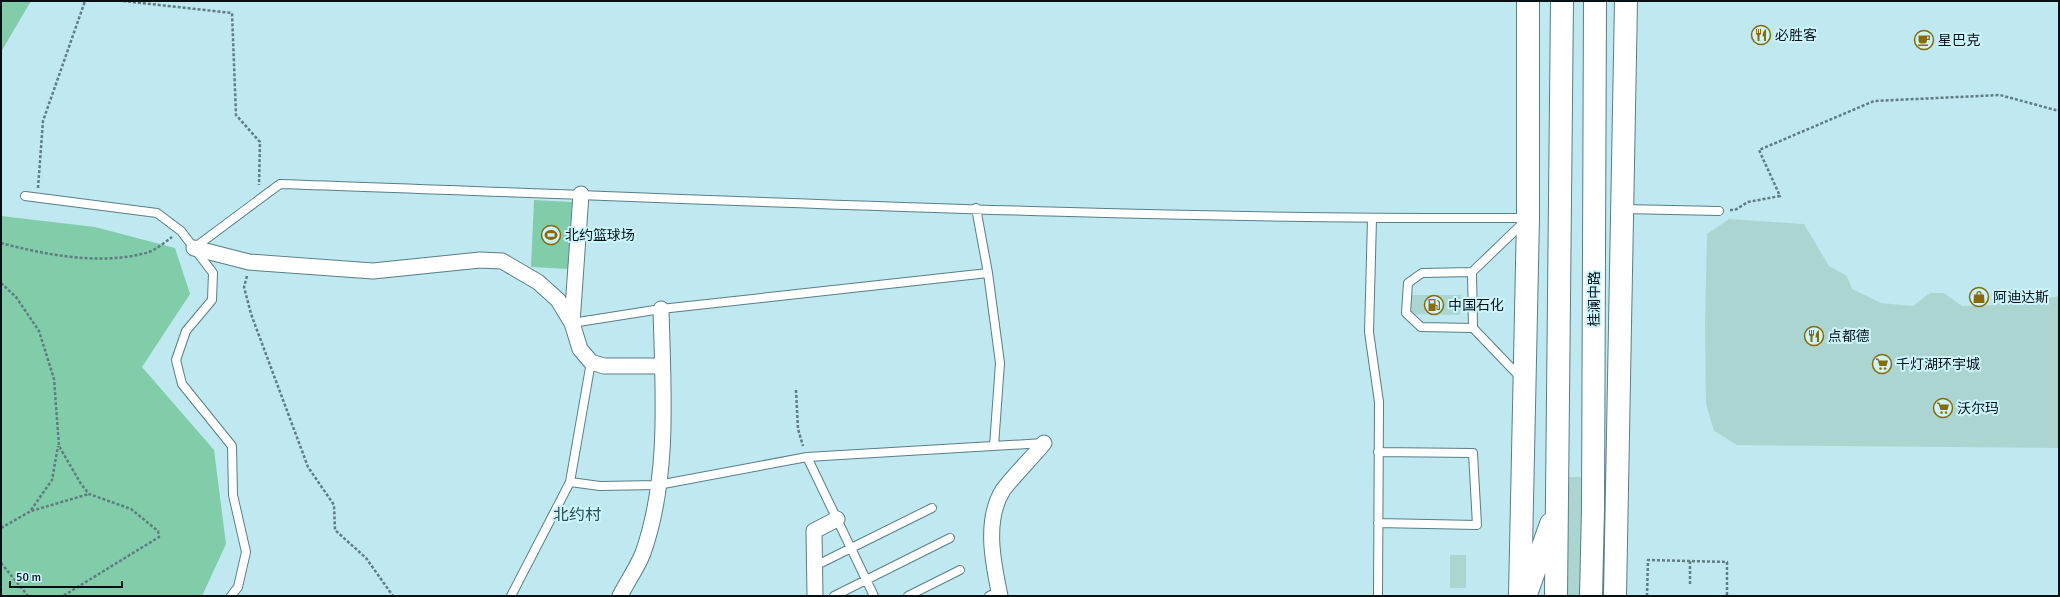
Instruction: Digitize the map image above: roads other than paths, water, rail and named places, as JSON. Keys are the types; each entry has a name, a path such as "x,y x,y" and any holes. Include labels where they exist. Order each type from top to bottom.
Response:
{"main road":[{"path":"1520,596 1528,218 1528,1"},
{"path":"1556,596 1562,1"},
{"name":"桂澜中路","path":"1591,596 1593,509 1594,1"},
{"path":"1615,596 1626,1"},
{"path":"1525,596 1557,506"},
{"path":"1593,509 1609,596"}],"street":[{"path":"572,323 581,194"},
{"path":"194,248 250,262 373,271 480,260 502,261 538,282 558,300 572,323 580,349 591,362 604,366 662,366"},
{"path":"620,596 642,554 654,509 658,485 663,439 661,309"},
{"path":"996,594 992,519 1003,491 1044,443"},
{"path":"815,596 814,531 837,519"}],"lane":[{"path":"194,248 280,184 976,208 1372,219 1528,218"},
{"path":"25,196 157,213 181,231 213,273 212,300 186,332 176,360 182,384 232,446 233,495 246,552 238,587 231,596"},
{"path":"976,208 988,273 1000,363 994,446"},
{"path":"1623,209 1719,211"},
{"path":"1473,328 1421,327 1406,314 1408,283 1422,273 1472,272 1528,218"},
{"path":"1372,219 1369,332 1379,402 1378,596"},
{"path":"1472,272 1473,328 1525,382"},
{"path":"572,323 661,309 988,273"},
{"path":"511,596 570,482 591,362"},
{"path":"570,482 600,486 658,485 807,457 1044,443"},
{"path":"1378,452 1473,453 1477,525 1378,523"},
{"path":"807,457 874,596"},
{"path":"815,566 932,508"},
{"path":"834,596 950,538"},
{"path":"908,596 960,570"}],"place":[{"name":"必胜客","path":"1761,35"},
{"name":"星巴克","path":"1924,40"},
{"name":"北约篮球场","path":"551,235"},
{"name":"阿迪达斯","path":"1979,297"},
{"name":"中国石化","path":"1434,305"},
{"name":"点都德","path":"1814,336"},
{"name":"千灯湖环宇城","path":"1882,364"},
{"name":"沃尔玛","path":"1943,408"}],"district":[{"name":"北约村","path":"577,515"}]}
